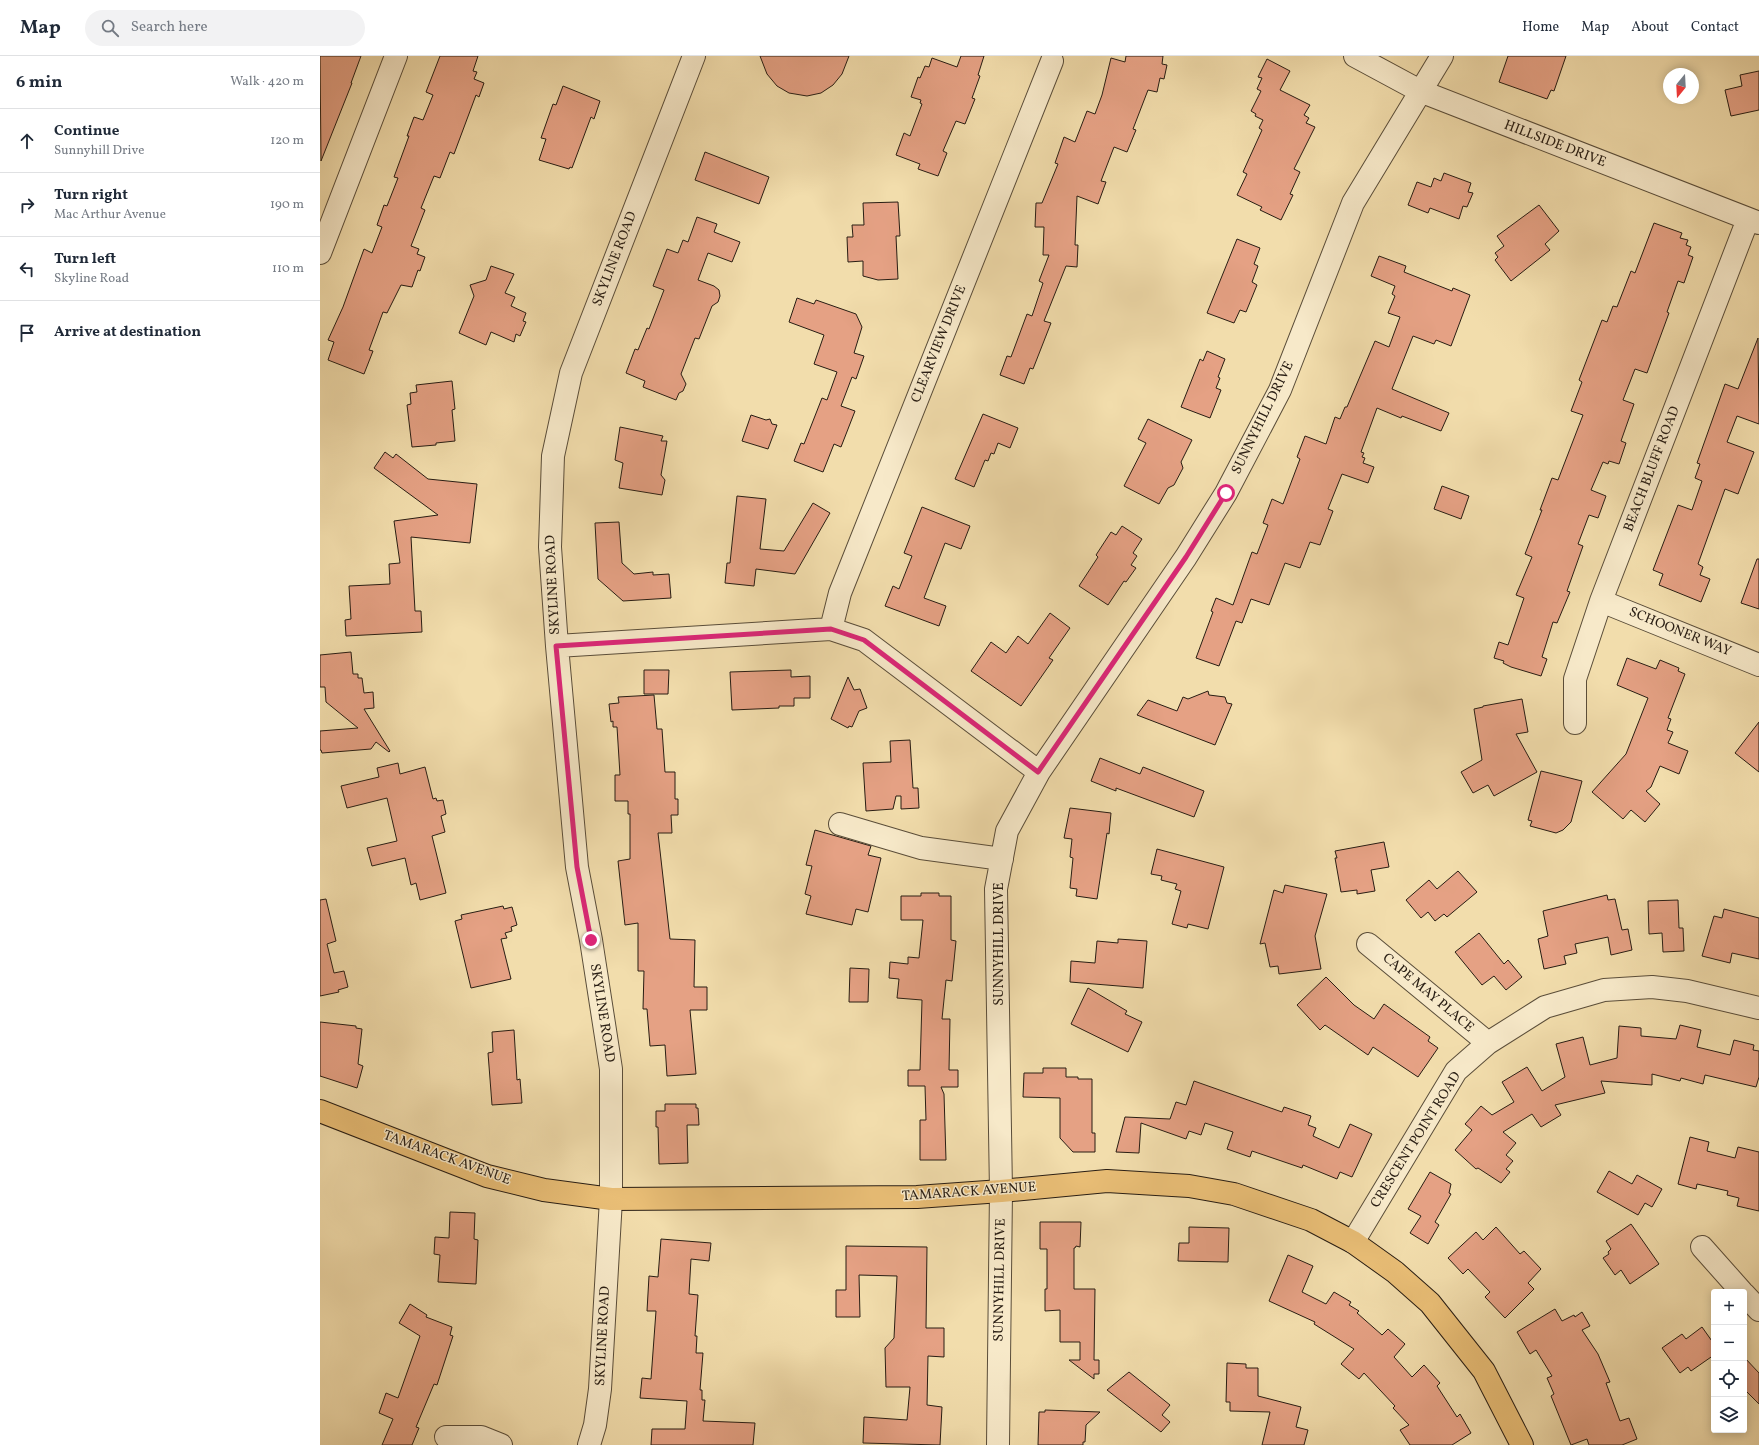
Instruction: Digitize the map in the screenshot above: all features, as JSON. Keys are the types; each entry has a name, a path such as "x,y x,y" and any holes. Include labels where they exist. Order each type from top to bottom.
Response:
{"main road":[{"name":"TAMARACK AVENUE","path":"320,1111 487,1176 544,1190 611,1199 917,1197 1107,1181 1189,1186 1234,1194 1311,1220 1353,1242 1395,1272 1430,1303 1484,1370 1522,1445"}],"street":[{"path":"320,253 396,56"},
{"name":"SKYLINE ROAD","path":"589,1445 595,1425 600,1389 611,1199 611,1069 591,940 577,867 556,646 550,547 553,456 571,373 694,56"},
{"name":"HILLSIDE DRIVE","path":"1354,56 1420,91 1753,221"},
{"name":"SUNNYHILL DRIVE","path":"998,1445 1001,1191 996,889 1007,831 1038,772 1186,557 1226,493 1280,390 1353,203 1442,56"},
{"name":"CLEARVIEW DRIVE","path":"831,629 840,593 1052,61"},
{"name":"BEACH BLUFF ROAD","path":"1575,723 1575,679 1601,601 1753,221"},
{"name":"SCHOONER WAY","path":"1601,601 1759,665"},
{"path":"556,646 831,629 864,640 1038,772"},
{"path":"840,824 921,848 1002,859"},
{"name":"CAPE MAY PLACE","path":"1368,944 1488,1043"},
{"name":"CRESCENT POINT ROAD","path":"1353,1242 1456,1071 1488,1043 1545,1007 1604,990 1652,987 1687,991 1759,1008"},
{"path":"1702,1247 1739,1289"},
{"path":"1747,1297 1759,1310"},
{"path":"446,1437 481,1437 501,1445"}],"building":[{"path":"320,56 361,56 352,83 321,161"},
{"path":"440,56 478,56 473,71 477,72 474,79 484,83 479,97 476,95 454,154 450,152 440,178 434,176 421,208 425,210 411,246 419,249 417,254 425,257 420,271 418,270 412,287 401,285 387,313 383,312 369,350 373,351 364,374 328,360 334,342 328,340 343,307 364,249 372,253 382,227 377,225 384,205 387,206 398,178 394,177 409,136 407,136 414,117 423,120 433,95 426,92"},
{"path":"760,56 849,56 842,74 833,85 821,93 807,96 789,93 777,86 767,74"},
{"path":"961,56 984,56 978,75 980,76 972,98 975,99 965,124 956,121 943,151 947,153 938,176 918,169 920,164 896,155 904,133 910,136 922,104 920,103 921,100 911,97 918,77 920,78 925,66 929,67 932,58 957,67"},
{"path":"1126,56 1163,56 1162,64 1167,65 1164,79 1160,78 1157,92 1148,90 1133,129 1136,130 1127,152 1114,147 1101,181 1106,182 1098,204 1077,196 1075,245 1078,245 1077,267 1066,266 1044,321 1051,323 1033,369 1030,368 1024,384 1000,375 1007,356 1011,357 1027,314 1032,316 1043,283 1039,281 1049,255 1043,255 1044,227 1035,227 1036,203 1042,203 1058,164 1055,163 1064,137 1075,142 1087,111 1095,114 1102,95 1111,58 1125,62"},
{"path":"1508,56 1566,56 1554,91 1551,90 1547,99 1499,82"},
{"path":"1267,59 1290,71 1280,90 1310,105 1304,115 1309,118 1306,123 1315,127 1294,169 1300,172 1290,194 1293,195 1281,220 1260,210 1262,207 1237,195 1247,174 1243,172 1262,130 1259,128 1263,120 1255,116 1256,114 1251,111 1261,91 1257,89 1262,78 1258,77"},
{"path":"1759,71 1759,110 1731,116 1725,90 1742,86 1740,75"},
{"path":"563,86 600,101 594,119 591,117 572,168 570,167 569,169 539,160 546,139 541,138 553,104 556,105"},
{"path":"705,152 769,177 759,204 695,180"},
{"path":"1444,173 1471,183 1468,192 1473,193 1467,207 1463,206 1459,219 1430,208 1428,213 1408,205 1417,182 1431,187 1434,178 1441,181"},
{"path":"898,202 900,236 896,236 898,279 878,280 863,276 863,261 848,262 847,237 853,237 852,225 864,225 863,203"},
{"path":"1539,205 1559,231 1545,244 1550,250 1511,281 1495,260 1498,257 1495,253 1504,246 1497,236"},
{"path":"697,217 717,224 714,232 740,242 732,262 708,253 698,280 714,286 719,290 720,296 718,302 712,306 699,339 695,338 681,374 686,384 676,400 643,387 645,381 626,373 635,349 638,350 647,328 649,329 664,290 653,286 667,249 678,253 683,240 688,242"},
{"path":"1654,223 1682,233 1680,238 1688,240 1686,245 1691,247 1688,255 1693,257 1684,283 1678,281 1667,312 1669,313 1647,373 1635,369 1623,400 1634,404 1621,441 1626,443 1619,464 1609,461 1608,464 1603,462 1591,490 1606,496 1598,518 1589,515 1578,544 1583,546 1567,591 1570,592 1557,623 1553,622 1542,657 1547,659 1541,676 1511,667 1503,663 1504,661 1494,658 1499,642 1508,645 1524,598 1516,595 1532,557 1525,554 1542,510 1540,510 1552,478 1558,480 1583,415 1571,411 1582,382 1579,380 1602,320 1607,322 1613,306 1617,307 1631,271 1635,273"},
{"path":"1237,239 1260,248 1254,264 1258,266 1252,282 1257,285 1246,312 1240,310 1234,323 1207,313"},
{"path":"1379,256 1406,266 1404,272 1452,291 1453,288 1470,295 1451,346 1436,340 1434,344 1413,336 1392,389 1449,413 1441,431 1402,416 1401,418 1377,408 1361,452 1364,453 1362,457 1365,458 1363,463 1374,467 1368,483 1342,474 1328,509 1333,511 1320,545 1310,542 1300,568 1285,563 1269,605 1251,599 1242,623 1236,621 1219,666 1196,658 1213,612 1211,611 1216,598 1233,605 1252,552 1257,554 1268,525 1263,523 1272,499 1283,504 1300,459 1297,457 1305,436 1326,444 1335,417 1340,419 1345,407 1347,407 1375,341 1389,347 1400,317 1388,313 1395,296 1392,294 1395,286 1371,276"},
{"path":"491,266 514,274 505,293 515,297 511,306 526,313 523,321 526,322 520,336 516,334 514,342 491,332 486,345 459,333 474,296 470,285 486,280"},
{"path":"797,298 814,304 816,300 856,314 862,327 854,353 864,356 856,379 852,377 841,406 855,411 841,447 834,444 823,472 794,461 801,443 804,444 822,398 827,400 837,372 814,364 824,335 789,322"},
{"path":"1758,338 1759,424 1737,416 1727,442 1754,452 1738,494 1725,489 1698,564 1703,567 1700,575 1710,579 1701,602 1659,585 1663,574 1653,570 1678,505 1692,510 1702,481 1695,478 1700,464 1697,463 1725,384 1738,389"},
{"path":"1207,351 1225,359 1218,377 1220,378 1216,388 1221,390 1210,418 1181,407 1200,359 1203,361"},
{"path":"452,381 455,409 452,410 455,441 436,443 436,445 412,447 407,405 411,404 410,393 417,392 416,385"},
{"path":"983,414 1018,428 1010,448 998,443 994,454 991,453 988,461 985,460 974,487 955,479"},
{"path":"751,415 766,420 770,419 772,424 777,425 768,449 742,441"},
{"path":"1148,419 1192,440 1181,462 1183,468 1174,485 1168,488 1159,504 1124,486 1146,443 1138,439"},
{"path":"620,427 663,436 661,441 667,441 661,475 665,480 662,495 619,488 623,463 615,460"},
{"path":"385,452 393,458 396,454 428,479 477,484 470,543 411,537 415,611 421,611 422,632 346,636 345,620 351,619 349,586 390,584 389,564 400,563 394,521 438,515 374,468"},
{"path":"1442,486 1469,496 1461,519 1434,509"},
{"path":"737,496 766,499 760,549 784,551 813,503 830,513 795,574 756,569 754,586 725,583 727,563 730,563"},
{"path":"922,507 970,526 961,549 945,543 924,598 946,606 939,626 885,606 893,586 899,589 912,556 904,553"},
{"path":"619,522 622,563 634,574 653,572 653,575 669,574 671,598 623,601 598,579 595,523"},
{"path":"1122,526 1142,539 1133,553 1137,556 1131,565 1136,568 1126,582 1124,581 1108,605 1079,586 1098,557 1096,555 1111,532 1116,535"},
{"path":"1757,559 1759,559 1759,609 1741,603"},
{"path":"1050,613 1070,628 1049,658 1053,660 1021,706 971,671 991,642 1006,653 1018,636 1028,644"},
{"path":"351,652 353,674 358,674 358,678 362,678 364,693 373,692 374,708 364,709 390,751 389,752 376,742 371,749 322,753 320,750 320,731 358,728 326,702 325,687 320,687 320,655"},
{"path":"1627,658 1656,669 1660,660 1679,668 1678,671 1685,674 1668,718 1671,719 1667,730 1673,732 1668,743 1688,751 1679,774 1660,766 1651,787 1646,791 1660,804 1645,822 1631,810 1623,819 1592,792 1626,754 1648,698 1617,685"},
{"path":"644,670 669,670 668,694 644,694"},
{"path":"791,670 791,677 810,676 810,698 794,698 794,706 732,710 730,672"},
{"path":"848,677 854,690 860,689 867,708 859,711 852,727 849,726 848,728 831,719"},
{"path":"1208,691 1209,695 1225,697 1227,703 1232,704 1215,745 1137,715 1148,700 1177,711 1183,697 1188,699"},
{"path":"654,695 657,729 662,729 665,772 675,772 675,799 678,799 678,815 671,815 672,833 658,833 670,939 695,940 694,987 707,987 707,1010 690,1010 696,1074 667,1076 665,1045 650,1046 647,1009 643,1009 644,971 638,971 638,923 625,925 618,861 630,859 630,814 628,814 628,801 615,801 615,775 620,775 617,727 613,727 613,721 611,722 609,704 619,703 618,697"},
{"path":"1522,699 1528,732 1516,734 1537,772 1494,796 1488,785 1473,793 1461,772 1482,760 1474,709"},
{"path":"1759,722 1759,772 1735,753"},
{"path":"910,740 913,788 918,788 919,808 901,809 901,796 896,796 893,809 866,811 863,763 891,762 890,741"},
{"path":"1100,758 1140,774 1143,767 1204,791 1194,817 1116,788 1116,791 1091,781"},
{"path":"398,763 400,774 425,767 433,799 436,798 437,801 443,800 446,814 441,816 445,832 432,836 446,893 420,900 416,883 411,885 405,858 372,866 367,848 397,841 387,798 347,808 341,786 379,777 377,768"},
{"path":"1541,771 1582,781 1571,822 1563,830 1556,833 1530,826 1532,821 1528,820"},
{"path":"1070,808 1111,813 1109,834 1107,833 1097,899 1076,896 1077,889 1070,888 1073,858 1070,857 1072,839 1064,838"},
{"path":"815,830 871,846 868,855 881,858 868,912 856,909 852,925 806,914 811,896 805,894 812,866 806,865"},
{"path":"1384,842 1389,867 1371,870 1375,891 1357,894 1357,890 1341,892 1335,851"},
{"path":"1157,849 1224,867 1208,929 1188,924 1187,928 1172,924 1181,891 1175,889 1177,884 1161,880 1162,876 1151,874"},
{"path":"1458,871 1477,892 1447,917 1444,914 1435,921 1428,912 1421,918 1406,900 1429,880 1437,889"},
{"path":"1285,885 1327,894 1315,936 1321,969 1279,974 1278,966 1270,967 1265,943 1260,944 1274,890 1283,893"},
{"path":"921,893 939,893 939,896 951,896 951,940 956,941 952,981 946,980 942,1019 950,1019 949,1070 958,1070 958,1087 941,1087 944,1094 946,1160 920,1160 920,1120 926,1120 925,1086 908,1086 908,1070 920,1070 922,1000 897,998 899,979 889,978 890,962 908,964 908,957 919,958 923,920 901,920 901,896 921,896"},
{"path":"1607,895 1608,900 1615,899 1622,930 1628,929 1632,950 1611,955 1608,937 1575,944 1577,953 1564,956 1566,964 1544,969 1538,939 1548,936 1543,911"},
{"path":"326,899 336,941 327,944 334,973 344,971 348,987 338,990 339,992 320,996 320,900"},
{"path":"1678,900 1679,928 1683,928 1684,951 1663,952 1662,933 1649,934 1648,901"},
{"path":"503,906 504,909 512,907 517,925 511,927 512,931 505,933 507,938 501,939 511,979 471,988 455,921 462,919 461,915"},
{"path":"1724,909 1759,918 1759,959 1732,953 1730,963 1702,956 1714,916 1722,918"},
{"path":"1479,933 1504,964 1508,960 1522,977 1506,990 1494,976 1482,985 1455,952"},
{"path":"1118,939 1147,941 1143,988 1070,982 1071,961 1095,963 1097,941 1118,943"},
{"path":"850,968 869,969 868,1002 849,1002"},
{"path":"1326,977 1354,1005 1374,1019 1384,1004 1430,1037 1428,1041 1438,1048 1418,1077 1373,1047 1368,1055 1325,1025 1320,1030 1297,1005"},
{"path":"1088,988 1127,1011 1125,1014 1142,1022 1128,1052 1071,1024"},
{"path":"320,1022 356,1026 356,1028 362,1029 358,1064 363,1066 357,1088 320,1076"},
{"path":"1680,1025 1701,1030 1697,1047 1730,1055 1734,1040 1754,1045 1753,1050 1759,1051 1759,1077 1756,1087 1705,1075 1703,1084 1681,1078 1680,1081 1652,1074 1652,1085 1601,1081 1605,1093 1555,1105 1561,1115 1541,1127 1532,1114 1503,1132 1516,1143 1506,1155 1513,1161 1506,1169 1510,1172 1501,1183 1478,1168 1476,1169 1455,1150 1472,1130 1465,1124 1481,1106 1492,1115 1514,1102 1502,1082 1527,1067 1542,1091 1565,1077 1556,1044 1583,1037 1590,1065 1617,1058 1619,1026 1641,1028 1641,1036 1676,1039"},
{"path":"514,1030 517,1080 520,1079 522,1103 492,1105 488,1053 493,1052 492,1032"},
{"path":"1043,1068 1066,1068 1066,1077 1092,1079 1092,1133 1095,1133 1095,1152 1073,1152 1060,1138 1060,1098 1023,1097 1024,1073 1043,1073"},
{"path":"1194,1081 1282,1112 1284,1107 1311,1116 1308,1125 1316,1128 1313,1136 1339,1148 1350,1124 1372,1134 1352,1177 1340,1172 1337,1179 1303,1165 1302,1168 1252,1151 1250,1157 1227,1149 1233,1132 1205,1123 1201,1135 1189,1131 1186,1139 1141,1123 1139,1153 1116,1152 1125,1117 1170,1119 1176,1102 1186,1105"},
{"path":"665,1104 696,1104 696,1108 698,1108 699,1125 687,1125 688,1163 659,1164 656,1111 665,1111"},
{"path":"1690,1137 1709,1142 1707,1151 1735,1158 1738,1147 1759,1152 1759,1211 1737,1206 1739,1198 1727,1195 1728,1191 1697,1184 1696,1189 1678,1184"},
{"path":"1609,1171 1632,1184 1637,1175 1662,1189 1652,1207 1645,1203 1638,1215 1597,1192"},
{"path":"1430,1172 1451,1184 1449,1193 1451,1194 1435,1222 1439,1225 1428,1244 1410,1233 1421,1216 1408,1209"},
{"path":"450,1212 475,1213 474,1239 478,1240 476,1284 438,1282 440,1255 434,1254 435,1237 449,1238"},
{"path":"1040,1222 1081,1222 1080,1247 1076,1246 1074,1248 1074,1289 1095,1289 1094,1360 1099,1360 1099,1374 1094,1374 1094,1379 1069,1360 1080,1360 1080,1342 1060,1342 1060,1310 1045,1311 1045,1289 1047,1289 1047,1249 1040,1249"},
{"path":"1631,1224 1659,1264 1630,1284 1621,1270 1615,1275 1603,1258 1609,1254 1608,1252 1611,1249 1606,1241"},
{"path":"1189,1227 1229,1228 1228,1262 1178,1261 1179,1243 1189,1243"},
{"path":"1496,1227 1520,1254 1524,1251 1541,1269 1528,1283 1534,1289 1505,1318 1485,1297 1490,1292 1468,1269 1463,1274 1448,1258 1476,1232 1483,1240"},
{"path":"661,1239 711,1243 709,1261 691,1259 689,1294 698,1295 695,1336 697,1336 696,1353 703,1353 700,1390 702,1390 702,1400 705,1400 703,1421 755,1423 753,1445 651,1445 652,1429 685,1429 687,1401 640,1398 642,1378 651,1379 656,1311 647,1311 649,1276 658,1277"},
{"path":"846,1246 927,1247 926,1328 944,1328 944,1357 928,1356 927,1405 942,1407 940,1445 863,1443 864,1417 907,1420 910,1387 886,1387 885,1348 894,1338 897,1276 859,1275 860,1317 836,1317 836,1290 846,1290"},
{"path":"1288,1255 1313,1266 1302,1292 1326,1304 1334,1292 1351,1302 1349,1305 1359,1311 1357,1313 1382,1335 1388,1329 1405,1344 1394,1357 1412,1377 1424,1365 1440,1383 1437,1386 1457,1417 1460,1414 1471,1433 1452,1445 1410,1445 1400,1430 1409,1425 1393,1408 1395,1406 1364,1373 1359,1379 1341,1364 1354,1349 1314,1324 1315,1322 1269,1301"},
{"path":"410,1304 427,1315 426,1317 452,1327 450,1335 453,1336 437,1385 434,1384 416,1427 419,1428 412,1445 382,1445 393,1419 379,1413 386,1393 398,1398 420,1336 399,1323"},
{"path":"1555,1309 1562,1321 1574,1315 1575,1317 1582,1312 1590,1326 1582,1330 1598,1354 1610,1382 1606,1383 1620,1421 1629,1418 1637,1439 1622,1445 1589,1445 1587,1439 1571,1445 1551,1396 1554,1394 1547,1378 1552,1376 1536,1350 1530,1354 1517,1332"},
{"path":"1702,1327 1711,1340 1711,1357 1691,1371 1688,1367 1680,1373 1662,1348 1682,1334 1686,1339"},
{"path":"1747,1360 1759,1373 1759,1404 1747,1392"},
{"path":"1227,1363 1246,1364 1246,1368 1258,1368 1258,1396 1301,1407 1296,1427 1308,1430 1304,1445 1262,1445 1270,1412 1230,1411 1230,1402 1226,1402"},
{"path":"1129,1372 1170,1405 1162,1415 1170,1422 1161,1432 1107,1390"},
{"path":"1045,1410 1100,1412 1086,1425 1085,1442 1083,1442 1083,1445 1038,1445 1039,1412 1045,1412"}],"route":[{"path":"591,940 577,867 556,646 831,629 864,640 1038,772 1186,557 1226,493"}]}
